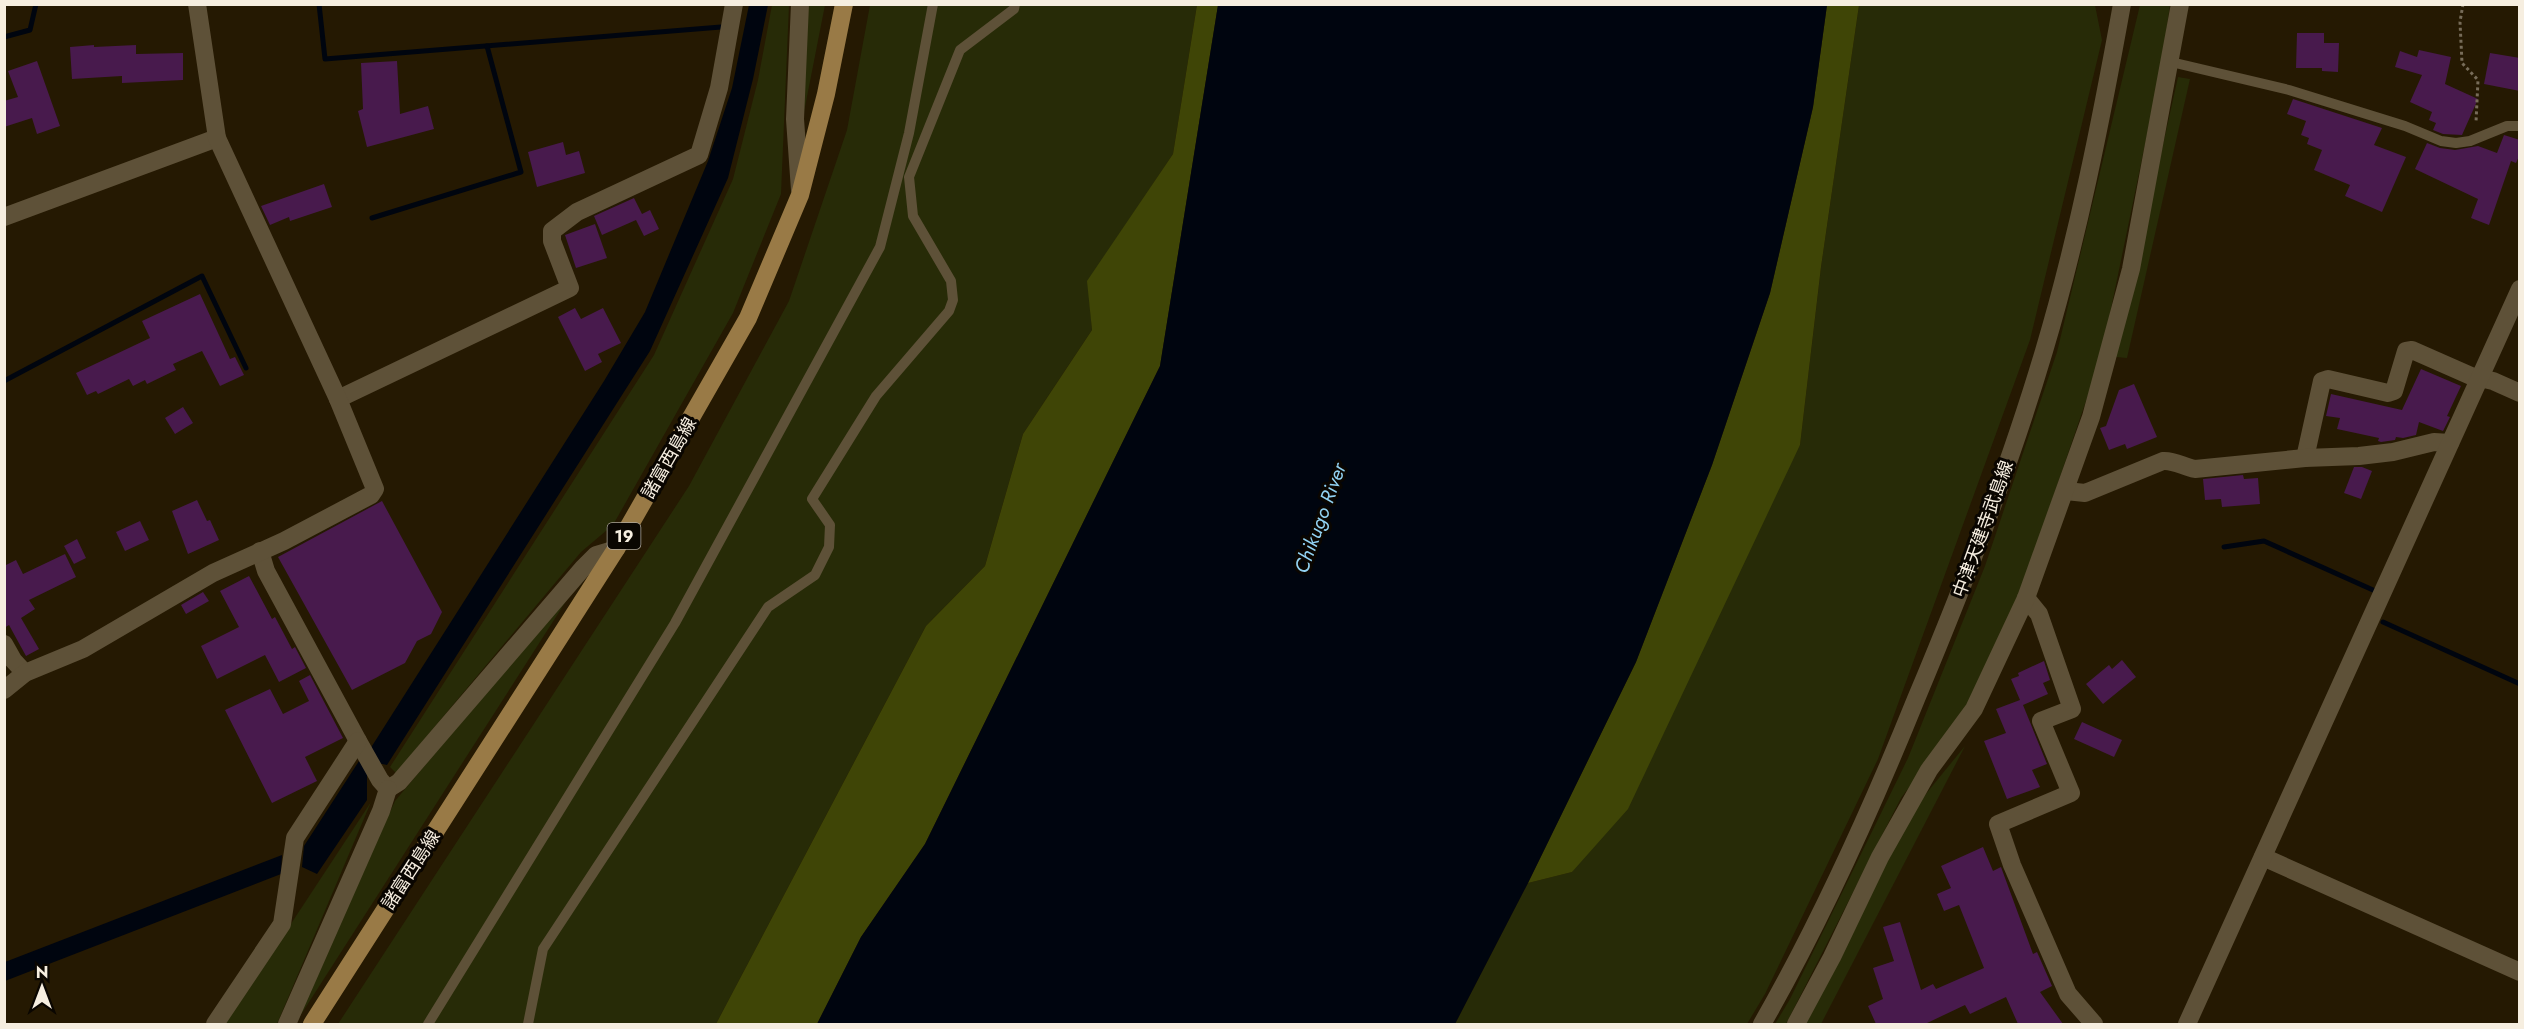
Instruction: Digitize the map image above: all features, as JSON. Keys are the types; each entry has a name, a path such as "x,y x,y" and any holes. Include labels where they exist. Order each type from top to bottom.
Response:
{"main road":[{"name":"諸富西島線","path":"312,1024 616,549 748,318 800,195 826,94 844,4"}],"street":[{"path":"4,690 25,673 83,649 213,573 371,495 375,489 338,399 217,138 197,4"},
{"path":"338,399 570,288 552,241 552,231 578,212 699,154 719,88 734,4"},
{"path":"800,4 795,119 800,195"},
{"name":"中津天建寺武島線","path":"1761,1024 1850,852 1893,757 1974,560 2044,351 2087,186 2122,4"},
{"path":"1796,1024 1832,957 1880,857 1929,770 1974,709 2026,598 2091,417 2131,269 2180,4"},
{"path":"4,217 217,138"},
{"path":"2187,1024 2520,289"},
{"path":"2305,458 2322,381 2328,379 2388,393 2394,391 2406,351 2412,350 2520,393"},
{"path":"2066,491 2085,493 2170,460 2184,467 2195,469 2305,458 2359,456 2393,452 2434,442 2450,443"},
{"path":"287,1024 381,811 387,789 399,782 583,568 596,555 616,549"},
{"path":"260,551 266,571 362,748 387,789"},
{"path":"2026,598 2039,614 2072,709 2041,721 2070,793 1998,824 2012,865 2068,993 2094,1024"},
{"path":"4,644 13,660 25,673"},
{"path":"215,1024 282,924 295,838 362,748"},
{"path":"2263,857 2520,972"}],"lane":[{"path":"428,1024 675,623 880,247 909,133 933,4"},
{"path":"528,1024 543,949 768,607 815,575 829,547 830,525 812,499 876,396 949,311 953,300 951,281 913,216 909,177 960,50 1014,9 1015,4"},
{"path":"2171,62 2289,90 2405,126 2441,141 2456,143 2470,141 2507,126 2520,126"}],"path":[{"path":"2463,4 2460,22 2462,63 2478,80 2477,117 2470,141"}],"green space":[{"path":"772,5 789,5 781,194 733,313 613,525 581,552 396,773 390,767 654,355 733,179 758,80"},
{"path":"807,5 825,5 804,112"},
{"path":"870,5 1197,5 1173,154 1088,281 1092,330 1023,434 985,566 926,626 716,1024 338,1024 689,486 789,301 847,130"},
{"path":"1197,5 1218,5 1160,366 925,844 861,937 817,1024 716,1024 926,626 985,566 1023,434 1092,330 1087,281 1173,154"},
{"path":"1827,5 1859,5 1821,267 1800,445 1628,809 1572,872 1528,883 1636,662 1712,465 1770,293 1813,107"},
{"path":"1859,5 2095,5 2102,40 2030,340 1878,759 1765,994 1747,1024 1455,1024 1528,883 1572,872 1800,445 1821,267"},
{"path":"2140,5 2170,5 2161,67 2101,357 2019,597 1969,708 1901,798 1786,1024 1775,1024 1790,999 1908,758 1985,566 2057,352"},
{"path":"2178,77 2190,79 2127,358 2116,357"},
{"path":"579,581 295,1024 293,1024 395,801"},
{"path":"1965,746 1821,1024 1802,1024 1916,806"},
{"path":"371,802 277,1024 225,1024"}],"water":[{"path":"749,5 768,5 753,79 728,178 650,351 387,765 378,763 367,775 367,800 317,874 302,867 304,846 359,761 372,754 372,746 604,381 645,312 708,161 732,88"},
{"name":"Chikugo River","path":"1218,5 1827,5 1813,107 1770,293 1712,465 1636,662 1528,883 1455,1024 817,1024 861,937 925,844 1160,366"},
{"path":"282,855 281,874 5,981 5,962"}],"building":[{"path":"2297,33 2324,33 2324,43 2339,43 2338,72 2322,71 2322,68 2296,68"},
{"path":"94,45 94,47 136,45 136,54 183,53 183,80 122,83 122,76 72,79 70,47"},
{"path":"2419,50 2451,57 2445,84 2478,99 2462,135 2443,134 2433,130 2436,123 2429,120 2432,112 2410,102 2422,75 2395,67 2400,51 2417,57"},
{"path":"2490,53 2520,58 2520,91 2484,84"},
{"path":"37,61 60,126 37,134 32,118 4,127 4,101 18,97 8,71"},
{"path":"397,61 400,114 428,106 434,129 367,147 358,111 363,109 361,63"},
{"path":"2293,99 2382,128 2374,145 2406,157 2382,212 2345,196 2350,185 2314,170 2322,150 2307,144 2309,138 2301,135 2306,121 2287,114"},
{"path":"2504,135 2520,140 2520,154 2516,163 2511,161 2489,225 2471,218 2478,199 2415,169 2427,143 2455,150 2478,146 2497,153"},
{"path":"563,142 566,155 579,151 585,173 537,187 528,152"},
{"path":"324,184 332,207 290,221 289,217 270,225 261,206"},
{"path":"634,198 642,214 650,210 659,229 644,236 636,220 602,235 594,216"},
{"path":"595,224 607,258 576,268 565,235"},
{"path":"200,294 230,359 235,357 244,375 220,386 202,351 173,364 176,370 147,384 145,380 133,386 129,379 98,394 96,391 87,395 76,373 150,338 142,321"},
{"path":"575,308 581,319 603,308 621,343 598,354 602,362 585,371 558,317"},
{"path":"2421,369 2461,386 2447,416 2450,417 2443,431 2419,422 2416,435 2396,437 2395,440 2381,442 2378,441 2379,438 2337,429 2340,418 2326,416 2331,394 2402,410"},
{"path":"2134,384 2157,437 2127,449 2125,444 2109,450 2100,428 2106,426 2119,390"},
{"path":"183,407 193,423 175,434 165,418"},
{"path":"2354,467 2372,471 2361,499 2344,493"},
{"path":"2243,475 2244,479 2258,478 2260,504 2222,507 2221,499 2205,500 2203,479"},
{"path":"197,500 219,540 188,554 172,511"},
{"path":"382,501 442,612 431,634 417,641 405,663 352,690 278,557"},
{"path":"140,521 149,540 125,551 116,532"},
{"path":"77,539 86,558 74,564 64,546"},
{"path":"65,554 76,577 29,600 35,609 21,618 39,649 26,656 9,625 4,628 4,566 16,560 23,574"},
{"path":"249,576 272,619 275,617 292,649 295,647 306,668 279,682 265,655 217,679 201,646 239,627 220,591"},
{"path":"203,592 209,601 186,614 181,605"},
{"path":"2122,660 2136,677 2103,704 2086,684 2109,665 2112,669"},
{"path":"2044,661 2050,680 2043,683 2048,694 2023,705 2047,764 2032,770 2040,787 2007,799 1984,741 2006,733 1996,709 2020,700 2011,679 2019,676 2018,673"},
{"path":"310,675 343,738 305,757 317,781 272,803 225,710 270,689 283,714 309,701 299,681"},
{"path":"2082,722 2122,740 2114,757 2074,739"},
{"path":"1983,847 1993,871 2001,867 2033,954 2037,952 2052,986 2040,992 2063,1024 2018,1024 2006,997 1970,1014 1965,1005 1925,1024 1876,1024 1868,1006 1883,999 1873,968 1894,961 1883,927 1900,922 1921,990 1933,984 1936,989 1984,968 1959,905 1944,911 1937,894 1951,888 1941,866"}],"waterway":[{"path":"4,37 30,30 36,4"},
{"path":"319,4 325,59 721,27"},
{"path":"372,218 521,172 487,46"},
{"path":"4,381 202,276 246,368"},
{"path":"2224,547 2264,541 2373,590"},
{"path":"2383,622 2520,684"}]}
